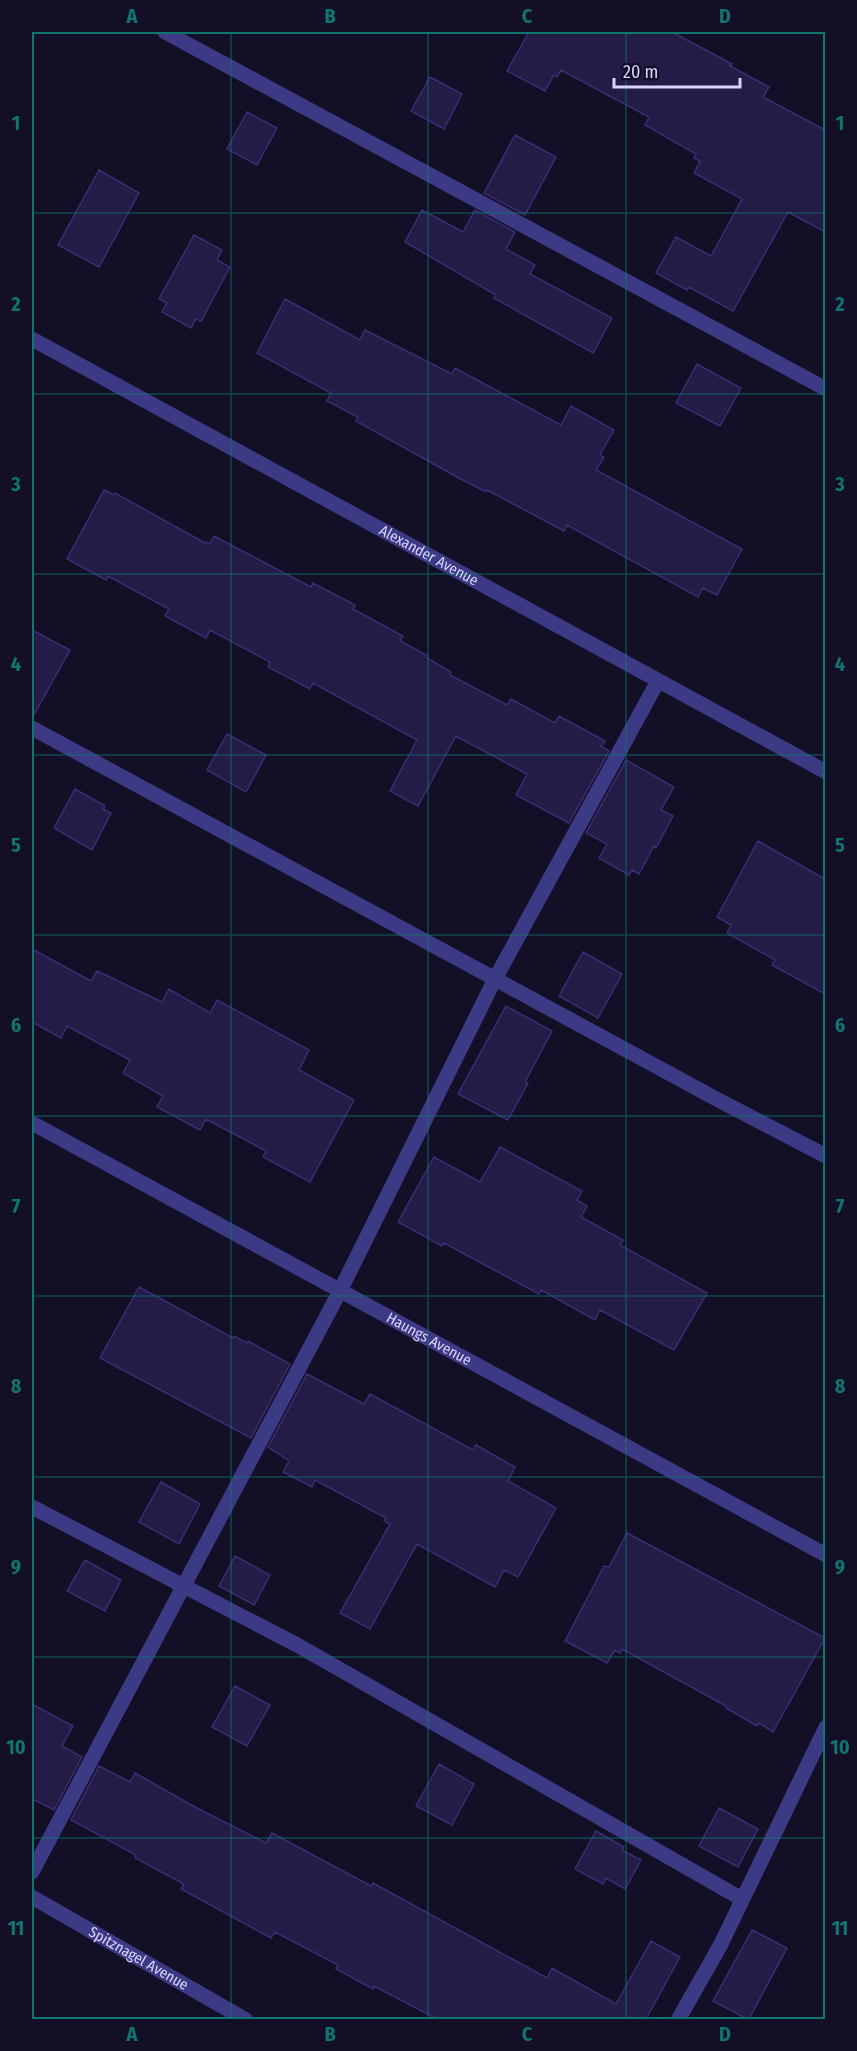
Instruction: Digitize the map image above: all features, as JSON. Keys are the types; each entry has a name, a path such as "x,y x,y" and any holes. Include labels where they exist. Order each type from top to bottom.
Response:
{"street":[{"path":"165,32 825,389"},
{"name":"Alexander Avenue","path":"32,339 825,772"},
{"path":"32,1872 340,1291 495,979 658,681"},
{"path":"32,728 825,1156"},
{"name":"Haungs Avenue","path":"32,1123 825,1555"},
{"path":"32,1507 298,1646 742,1899"},
{"path":"678,2019 720,1946 825,1727"},
{"name":"Spitznagel Avenue","path":"32,1897 246,2019"}],"building":[{"path":"529,32 672,32 769,87 763,97 825,130 825,232 788,212 733,311 689,287 687,290 656,273 676,237 711,256 742,199 694,173 700,161 694,158 696,154 645,125 649,117 561,70 557,77 554,75 545,91 507,71"},
{"path":"430,77 462,94 444,129 411,111"},
{"path":"247,112 277,128 257,165 227,149"},
{"path":"515,135 556,157 525,215 484,193"},
{"path":"99,170 139,193 99,267 58,245"},
{"path":"422,210 463,232 475,210 515,232 506,249 535,265 530,274 612,318 593,353 494,298 496,295 405,242"},
{"path":"194,235 222,250 217,260 230,267 201,321 196,319 191,328 162,312 167,303 159,299"},
{"path":"285,299 360,340 365,330 452,374 455,368 561,425 571,406 614,430 600,455 604,457 596,470 742,549 717,595 703,588 698,597 567,525 564,531 487,490 486,492 459,478 356,421 358,417 327,401 331,393 257,353"},
{"path":"697,364 741,388 720,426 676,403"},
{"path":"104,490 114,495 115,493 205,543 210,544 214,536 311,587 313,583 355,605 353,609 403,636 400,641 428,656 427,658 451,672 450,675 507,705 511,699 555,723 559,716 605,741 601,746 609,751 569,823 516,795 527,774 456,736 418,806 390,791 417,740 313,683 310,689 268,667 270,662 210,630 206,638 165,616 169,609 108,576 106,580 67,559"},
{"path":"32,630 70,650 32,718"},
{"path":"227,734 266,755 246,792 207,770"},
{"path":"626,760 674,787 661,810 673,816 639,874 632,870 629,875 599,858 607,844 586,833"},
{"path":"75,789 105,806 103,809 111,813 92,850 54,828"},
{"path":"758,841 825,879 825,994 772,965 775,960 727,933 731,925 717,917"},
{"path":"32,949 91,981 97,971 162,1002 169,989 210,1013 217,1000 309,1050 299,1070 354,1100 310,1182 263,1157 266,1151 206,1119 200,1130 157,1107 163,1096 123,1073 130,1060 67,1026 61,1038 32,1022"},
{"path":"583,952 622,974 598,1018 559,996"},
{"path":"506,1006 552,1031 508,1120 458,1094"},
{"path":"500,1147 582,1191 577,1200 587,1206 581,1217 623,1240 620,1245 707,1293 674,1350 600,1310 595,1320 541,1290 539,1294 444,1243 442,1246 398,1222 434,1157 480,1182"},
{"path":"139,1287 233,1338 234,1336 247,1343 248,1341 290,1364 251,1438 100,1358"},
{"path":"307,1374 364,1404 370,1394 473,1450 476,1445 515,1467 508,1481 556,1508 518,1577 504,1570 495,1587 417,1544 370,1629 340,1613 390,1524 384,1521 386,1518 315,1480 312,1487 283,1472 289,1461 268,1447"},
{"path":"161,1482 200,1504 179,1544 139,1522"},
{"path":"627,1533 825,1638 773,1732 759,1723 757,1726 726,1706 622,1649 620,1653 615,1650 607,1663 565,1641 604,1566 609,1567"},
{"path":"235,1556 270,1575 254,1605 219,1586"},
{"path":"85,1560 121,1580 105,1611 67,1591"},
{"path":"235,1686 270,1705 247,1746 212,1727"},
{"path":"32,1704 73,1726 62,1746 82,1757 54,1810 33,1799 32,1802"},
{"path":"439,1764 474,1784 452,1825 416,1806"},
{"path":"99,1766 130,1782 135,1773 266,1843 272,1833 371,1886 373,1883 547,1978 552,1968 616,2004 651,1941 680,1957 646,2019 437,2019 374,1986 373,1989 336,1969 338,1965 275,1932 271,1938 181,1889 184,1884 71,1820"},
{"path":"719,1808 758,1829 738,1867 699,1846"},
{"path":"596,1831 624,1847 622,1850 641,1860 625,1889 606,1878 603,1884 575,1869"},
{"path":"752,1930 787,1948 747,2019 713,2001"}]}
